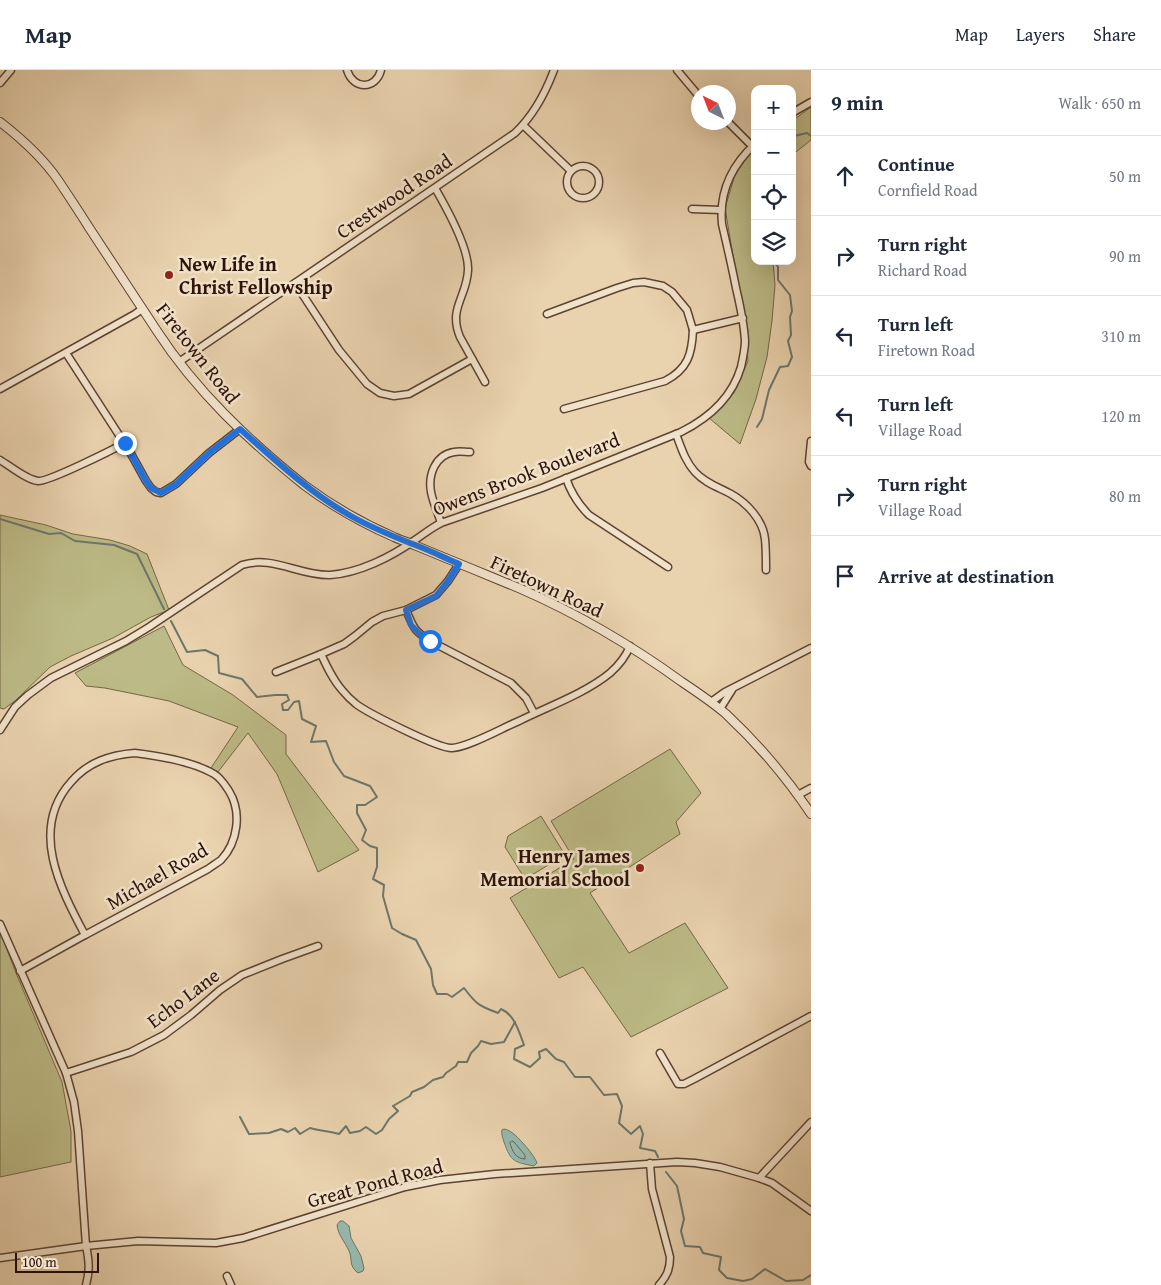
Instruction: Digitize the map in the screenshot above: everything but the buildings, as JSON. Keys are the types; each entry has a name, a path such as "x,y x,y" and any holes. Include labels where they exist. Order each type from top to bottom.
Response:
{"street":[{"path":"0,84 11,70"},
{"path":"347,70 353,81 363,85 374,81 381,70"},
{"name":"Crestwood Road","path":"179,362 515,133 533,114 554,70"},
{"path":"677,70 691,87"},
{"path":"796,111 811,102"},
{"name":"Firetown Road","path":"0,122 31,148 57,178 142,309 179,362 220,410 279,464 326,501 366,524 522,590 600,628 630,646 720,709 752,740 779,771 811,814"},
{"path":"524,125 571,171"},
{"path":"736,129 751,142"},
{"name":"Owens Brook Boulevard","path":"0,730 15,706 51,678 126,641 242,565 250,562 274,564 329,575 350,572 366,567 410,543 430,528 441,523 498,504 676,434 708,416 731,391 743,358 745,342 743,318 722,224 721,210 723,195 732,173 751,148"},
{"path":"581,166 591,168 599,182 596,192 592,196 582,199 572,195 568,191 566,180 571,171 581,166"},
{"path":"435,188 451,217 467,258 468,272 456,311 456,323 460,338 485,382"},
{"path":"692,210 721,210"},
{"path":"547,314 617,288 644,282 663,286 672,292 687,310 693,330 690,355 685,365 672,377 665,381 564,410"},
{"path":"295,283 339,350 367,384 380,393 394,396 409,394 472,358"},
{"path":"0,389 142,309"},
{"path":"693,330 743,318"},
{"path":"66,353 125,443 146,481 151,488 161,493 176,484 209,453 240,429"},
{"path":"676,434 684,455 695,473 708,483 738,498 751,510 757,519 765,537 766,570"},
{"path":"811,442 809,462 811,466"},
{"path":"0,460 29,478 39,481 57,475 125,443"},
{"path":"441,523 431,495 430,485 434,467 439,460 453,452 470,452"},
{"path":"566,478 574,498 589,515 668,566"},
{"path":"276,672 344,644 372,622 384,616 406,610 436,596 459,564"},
{"path":"406,610 411,625 420,634 430,641 511,682 526,698 534,713"},
{"path":"321,654 328,669 342,690 357,704 372,714 438,745 451,749 463,746 572,696 610,673 622,660 630,646"},
{"path":"711,702 725,692 811,648"},
{"path":"720,709 732,689"},
{"name":"Michael Road","path":"20,971 189,880 220,860 229,849 236,829 237,807 232,796 216,775 195,765 145,754 130,754 112,756 94,763 75,776 57,802 50,825 52,851 61,888 85,935"},
{"path":"798,795 811,788"},
{"path":"0,924 66,1073 74,1102 90,1273 86,1285"},
{"name":"Echo Lane","path":"66,1073 139,1048 176,1027 220,990 242,975 318,946"},
{"path":"660,1053 680,1085 811,1016"},
{"path":"759,1178 811,1122"},
{"name":"Great Pond Road","path":"0,1258 138,1241 216,1243 244,1238 405,1188 440,1180 495,1174 677,1162 720,1167 759,1178 772,1183 811,1211"},
{"path":"650,1164 652,1189 670,1258 670,1268 665,1279 659,1285"},
{"path":"227,1276 231,1285"}],"shaded area":[{"path":"811,107 811,140 796,152 796,130 796,118"},
{"path":"751,153 751,265 773,265 775,285 767,357 756,399 740,444 709,418 734,393 748,361 745,320 725,208 735,175"},
{"path":"0,515 46,525 73,534 110,540 147,554 169,610 50,667 4,709 0,708"},
{"path":"164,626 183,665 233,695 286,735 286,754 359,850 318,872 277,774 248,733 218,772 211,768 238,727 169,701 86,686 75,673"},
{"path":"670,749 701,793 676,822 680,834 590,893 629,953 685,923 728,988 631,1037 583,967 559,978 510,898 574,859 551,821"},
{"path":"541,816 565,855 525,879 505,847 508,836"},
{"path":"0,931 62,1082 71,1131 71,1162 0,1177"}],"water":[{"path":"502,1130 509,1130 526,1146 537,1163 534,1166 518,1162 511,1157 502,1136"},
{"path":"340,1221 349,1226 351,1238 361,1256 363,1271 358,1273 352,1265 349,1251 338,1229 337,1225"}],"waterway":[{"path":"796,136 807,133 811,136"},
{"path":"757,427 762,419 769,390 780,367 788,366 792,357 788,341 791,335 790,317 792,311 790,295 778,280 777,265"},
{"path":"0,519 49,534 61,533 75,541 114,545 137,554 164,609"},
{"path":"171,621 187,652 205,650 218,656 219,673 242,679 257,697 287,695 289,700 282,704 283,710 288,710 294,702 299,701 302,719 316,726 311,742 326,741 334,762 344,776 370,786 377,797 365,805 357,805 357,813 366,830 362,840 370,846 377,848 377,867 373,879 384,885 383,896 392,928 416,940 431,969 433,985 437,994 447,994 452,997 464,988 482,1006 498,1013 501,1009 506,1012 516,1024 524,1045 515,1049 514,1059 530,1067 540,1058 539,1052 546,1049 556,1059 564,1062 575,1077 590,1077 604,1095 617,1094 622,1106 619,1123 631,1134 640,1126 643,1134 640,1148 655,1151 658,1157"},
{"path":"240,1117 249,1134 269,1133 281,1129 288,1132 295,1128 300,1134 310,1128 339,1134 346,1126 350,1133 360,1131 366,1127 376,1134 382,1130 389,1119 398,1111 393,1106 410,1096 412,1092 424,1087 433,1080 443,1077 458,1062 467,1062 471,1053 481,1041 491,1044 504,1042 515,1022"},
{"path":"666,1172 677,1186 684,1219 681,1231 685,1246 700,1247 703,1253 721,1257 719,1270 727,1278 743,1281 752,1279 765,1269 786,1281 803,1280 811,1275"}],"place":[{"name":"New Life in Christ Fellowship","path":"169,275"},
{"name":"Henry James Memorial School","path":"640,868"}],"route":[{"path":"125,443 151,488 161,493 176,484 209,453 240,429 279,464 326,501 366,524 459,564 436,596 406,610 410,617 411,625 430,641"}]}
